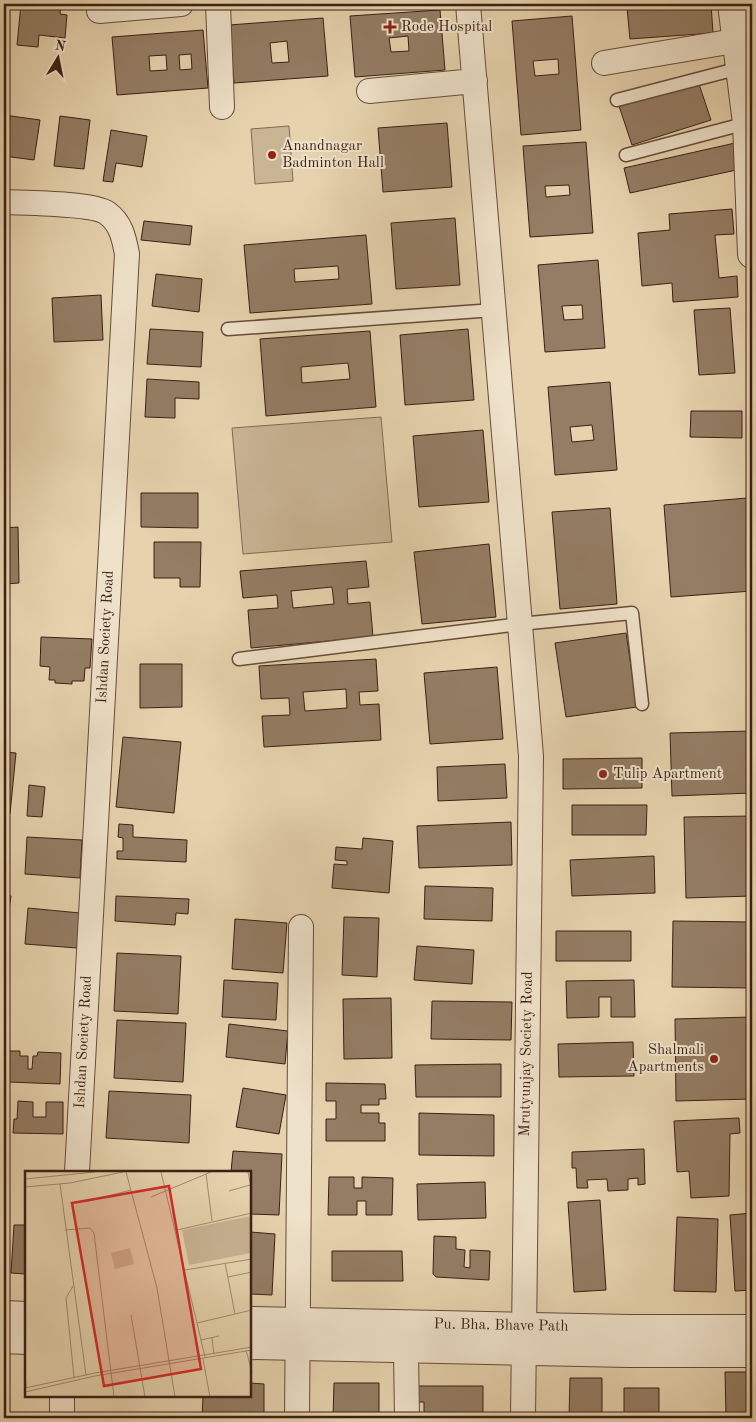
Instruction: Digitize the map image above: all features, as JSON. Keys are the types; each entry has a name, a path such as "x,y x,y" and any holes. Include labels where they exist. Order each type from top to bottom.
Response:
{"street":[{"path":"99,11 181,4"},
{"path":"218,4 222,107"},
{"name":"Mrutyunjay Society Road","path":"468,4 531,756 523,1418"},
{"path":"732,4 743,50 752,254"},
{"path":"604,63 743,50"},
{"path":"369,91 475,82"},
{"name":"Ishdan Society Road","path":"4,202 84,207 107,212 121,228 127,254 77,1171"},
{"path":"297,1418 296,1334 301,927"},
{"path":"4,1315 25,1316"},
{"name":"Pu. Bha. Bhave Path","path":"251,1321 296,1334 406,1349 524,1339 752,1329"},
{"name":"Pu. Bha. Bhave Path","path":"251,1345 296,1334 524,1339 752,1353"},
{"path":"4,1339 25,1340"},
{"path":"406,1349 407,1418"},
{"path":"62,1397 62,1418"}],"lane":[{"path":"617,100 743,50"},
{"path":"626,155 747,123"},
{"path":"228,328 494,310"},
{"path":"239,659 632,612 642,704"}],"shaded area":[{"name":"Anandnagar Badminton Hall","path":"289,126 293,181 255,184 251,129"},
{"path":"381,417 392,542 243,554 232,428"}],"building":[{"path":"21,4 61,4 60,14 67,15 65,38 39,35 38,47 17,45"},
{"path":"640,4 711,4 713,33 630,39 627,8 641,7"},
{"path":"440,10 445,70 355,77 350,16","holes":["408,36 409,51 391,52 389,38"]},
{"path":"572,16 581,130 521,135 512,21","holes":["558,59 559,74 535,76 533,61"]},
{"path":"323,18 328,76 234,83 229,25","holes":["287,41 289,62 272,63 270,43"]},
{"path":"203,30 208,88 117,95 112,37","holes":["191,54 192,69 180,70 179,55","166,55 167,70 150,71 149,56"]},
{"path":"698,81 711,120 632,145 619,106"},
{"path":"4,115 40,120 34,160 4,156"},
{"path":"60,116 90,120 84,169 54,166"},
{"path":"447,123 452,187 383,192 378,128"},
{"path":"111,130 147,136 142,167 116,163 113,182 103,181"},
{"path":"586,142 593,233 530,237 523,146","holes":["569,185 570,195 546,197 545,186"]},
{"path":"735,143 741,169 630,193 624,168"},
{"path":"732,209 734,234 715,235 719,278 737,276 738,297 673,302 672,283 642,286 638,233 670,230 669,214"},
{"path":"455,218 460,285 396,289 391,223"},
{"path":"144,221 192,226 190,245 141,240"},
{"path":"366,235 372,304 250,313 244,245","holes":["338,266 339,279 295,282 294,269"]},
{"path":"598,260 605,348 545,352 538,265","holes":["582,305 583,319 564,320 562,306"]},
{"path":"156,274 202,279 199,312 152,306"},
{"path":"101,295 103,340 54,342 52,298"},
{"path":"730,308 735,373 699,375 694,310"},
{"path":"150,329 203,332 201,367 147,364"},
{"path":"468,329 474,400 405,405 400,335"},
{"path":"370,331 376,407 266,416 260,339","holes":["348,363 350,379 302,383 301,367"]},
{"path":"147,379 199,382 199,399 175,398 175,418 145,417"},
{"path":"610,382 617,470 555,475 548,387","holes":["592,425 594,440 572,442 570,427"]},
{"path":"691,411 742,411 742,438 690,437"},
{"path":"483,430 489,502 419,507 413,436"},
{"path":"141,493 198,493 198,528 141,527"},
{"path":"747,498 752,591 671,597 664,505"},
{"path":"610,508 617,604 560,609 552,512"},
{"path":"18,527 19,583 4,584 4,528"},
{"path":"154,542 201,542 200,587 180,587 180,578 154,578"},
{"path":"489,544 496,617 422,624 414,552"},
{"path":"366,561 369,587 347,589 348,604 370,602 373,637 251,648 248,610 278,608 277,595 243,598 240,571","holes":["332,587 334,604 293,608 291,591"]},
{"path":"626,633 637,707 566,717 555,643"},
{"path":"41,637 92,639 90,668 85,668 84,681 72,681 72,684 55,683 55,680 49,680 50,667 40,666"},
{"path":"376,659 378,691 359,692 360,705 379,704 381,740 264,747 262,716 290,715 289,698 261,699 259,666","holes":["346,689 347,708 305,711 303,692"]},
{"path":"140,664 182,664 182,707 140,708"},
{"path":"497,667 503,739 430,744 424,673"},
{"path":"752,731 752,793 672,796 670,733"},
{"path":"123,737 181,742 174,813 116,807"},
{"path":"4,752 16,753 10,814 4,814"},
{"name":"Tulip Apartment","path":"642,758 642,788 563,789 563,759"},
{"path":"505,764 507,798 438,801 437,767"},
{"path":"29,785 45,787 42,817 27,816"},
{"path":"572,805 647,805 646,835 572,835"},
{"path":"752,816 752,896 686,898 684,817"},
{"path":"511,822 512,865 419,868 417,826"},
{"path":"119,824 133,825 133,837 187,840 186,862 117,859 117,851 123,851 123,838 118,837"},
{"path":"27,837 82,840 80,878 25,874"},
{"path":"363,838 393,841 389,893 332,888 334,864 347,865 347,861 335,860 336,847 362,849"},
{"path":"654,856 655,893 572,896 570,860"},
{"path":"425,886 493,888 492,921 424,919"},
{"path":"4,895 11,896 7,923 4,923"},
{"path":"116,896 189,899 188,914 176,913 175,925 115,921"},
{"path":"28,908 80,913 77,948 25,944"},
{"path":"344,917 379,918 377,977 342,975"},
{"path":"235,919 287,923 283,973 232,969"},
{"path":"673,921 752,922 752,988 672,987"},
{"path":"556,931 631,931 631,961 556,961"},
{"path":"417,946 474,950 472,984 414,980"},
{"path":"117,953 181,956 178,1014 114,1011"},
{"path":"224,980 278,983 276,1020 222,1017"},
{"path":"634,980 635,1017 611,1017 611,997 599,997 599,1017 567,1018 566,981"},
{"path":"391,998 392,1058 344,1059 343,999"},
{"path":"432,1001 512,1002 511,1040 431,1039"},
{"name":"Shalmali Apartments","path":"752,1017 752,1099 676,1101 675,1019"},
{"path":"117,1020 186,1023 183,1082 114,1078"},
{"path":"229,1024 288,1031 285,1064 226,1057"},
{"path":"633,1042 634,1076 559,1077 558,1044"},
{"path":"9,1051 20,1051 20,1056 28,1056 28,1069 32,1069 33,1056 37,1056 38,1052 61,1053 60,1084 8,1082"},
{"path":"501,1064 501,1097 416,1097 415,1065"},
{"path":"326,1083 385,1084 386,1099 379,1099 379,1105 361,1105 361,1113 379,1113 379,1123 385,1123 385,1141 326,1141 326,1119 336,1119 336,1101 326,1101"},
{"path":"243,1088 286,1095 279,1134 236,1127"},
{"path":"109,1091 191,1095 189,1143 106,1138"},
{"path":"18,1101 33,1102 33,1117 46,1117 46,1102 63,1102 63,1134 13,1133 14,1119 17,1119"},
{"path":"419,1113 494,1115 494,1156 419,1155"},
{"path":"739,1118 740,1133 730,1134 729,1196 691,1198 689,1171 677,1172 674,1121"},
{"path":"644,1149 645,1184 638,1185 638,1178 628,1179 628,1190 608,1191 607,1179 587,1180 588,1188 577,1188 576,1168 572,1168 572,1152"},
{"path":"233,1151 282,1154 279,1215 251,1214 251,1171 231,1171"},
{"path":"329,1177 354,1177 354,1188 362,1188 362,1177 393,1178 392,1215 366,1215 366,1201 357,1201 357,1215 328,1215"},
{"path":"485,1182 486,1218 418,1220 417,1184"},
{"path":"600,1200 606,1290 574,1292 568,1202"},
{"path":"752,1213 752,1290 735,1291 730,1215"},
{"path":"677,1217 718,1219 716,1292 674,1291"},
{"path":"14,1225 25,1225 25,1274 11,1273"},
{"path":"251,1232 275,1234 272,1295 251,1294"},
{"path":"434,1236 456,1237 456,1249 465,1250 464,1267 470,1268 470,1250 490,1251 489,1280 436,1277 433,1274"},
{"path":"332,1251 402,1251 403,1281 332,1281"},
{"path":"725,1372 752,1372 752,1416 726,1416"},
{"path":"570,1378 602,1378 602,1418 569,1418"},
{"path":"251,1383 264,1384 264,1418 202,1418 203,1397 251,1397"},
{"path":"334,1383 379,1383 379,1418 333,1418"},
{"path":"417,1386 483,1386 483,1418 424,1418 424,1402 417,1402"},
{"path":"624,1388 659,1388 659,1418 624,1418"}],"place":[{"name":"Rode Hospital","path":"390,27"},
{"name":"Anandnagar Badminton Hall","path":"272,155"},
{"name":"Tulip Apartment","path":"603,774"},
{"name":"Shalmali Apartments","path":"714,1059"}]}
